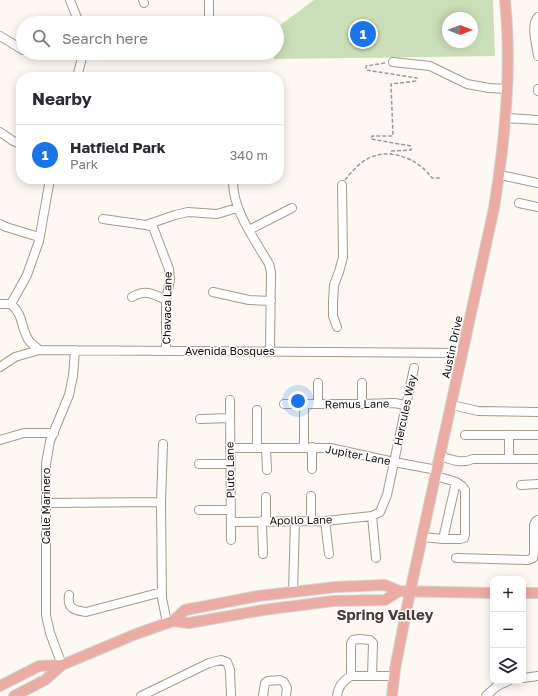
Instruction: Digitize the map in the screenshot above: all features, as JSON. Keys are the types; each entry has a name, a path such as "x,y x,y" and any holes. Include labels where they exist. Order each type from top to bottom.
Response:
{"main road":[{"name":"Austin Drive","path":"392,696 394,676 410,592 452,405 500,174 506,118 508,64 505,0"},
{"path":"14,696 45,680 62,665 136,634 170,622 185,610 258,596 336,587 385,585 399,591 410,592 490,593"},
{"path":"170,622 189,623 263,610 333,601 385,600 399,591"},
{"path":"263,610 274,602 293,598 293,592"},
{"path":"526,593 538,593"},
{"path":"0,686 39,666 62,665"}],"street":[{"path":"70,0 76,16"},
{"path":"209,0 209,16"},
{"path":"538,17 535,20 534,26 538,56"},
{"path":"0,36 16,46"},
{"path":"78,72 81,60"},
{"path":"393,62 430,66 467,84 489,88 507,89"},
{"path":"506,118 538,120"},
{"path":"0,132 16,142"},
{"path":"500,174 538,183"},
{"path":"11,304 27,275 39,237 49,184"},
{"path":"233,184 232,190 237,208 269,264 271,272 270,351"},
{"path":"337,327 333,316 333,302 334,285 343,258 342,185"},
{"path":"518,203 538,207"},
{"path":"103,219 146,225 188,212 216,214 237,208"},
{"path":"249,230 292,208"},
{"path":"0,224 39,237"},
{"name":"Chavaca Lane","path":"146,225 153,227 169,269 170,280 166,300 166,351"},
{"path":"132,297 140,292 148,293 166,300"},
{"path":"213,292 249,300 271,301"},
{"path":"0,304 11,304 17,310 28,339 39,350"},
{"name":"Avenida Bosques","path":"0,367 15,358 39,350 463,353"},
{"name":"Calle Marinero","path":"62,665 50,633 46,615 46,464 50,441 69,395 73,376 75,350"},
{"name":"Hercules Way","path":"372,516 380,512 387,495 414,368"},
{"path":"362,382 362,404"},
{"path":"318,383 318,404"},
{"name":"Pluto Lane","path":"230,400 232,540"},
{"name":"Remus Lane","path":"284,404 394,403 406,405"},
{"path":"304,404 308,447 312,469"},
{"path":"452,405 478,411 538,412"},
{"path":"257,410 257,448"},
{"path":"200,419 230,418"},
{"path":"0,440 24,433 54,433"},
{"path":"465,435 538,435"},
{"path":"509,435 509,459"},
{"path":"163,444 161,502 162,598 170,622"},
{"name":"Jupiter Lane","path":"230,448 330,448 437,473 456,482"},
{"path":"266,448 267,470"},
{"path":"440,456 458,462 465,462 473,459 538,459"},
{"path":"199,464 230,464"},
{"path":"422,537 443,539 460,540 464,538 465,490 456,482 443,539"},
{"path":"521,485 538,484"},
{"path":"311,496 311,521"},
{"path":"263,554 266,497"},
{"path":"46,503 161,502"},
{"path":"199,510 231,510"},
{"path":"372,516 376,558"},
{"name":"Apollo Lane","path":"231,522 325,521 372,516"},
{"path":"456,558 528,560 533,558 534,525 538,520"},
{"path":"293,592 295,521"},
{"path":"325,521 329,554"},
{"path":"69,595 68,602 72,608 77,611 86,612 162,592"},
{"path":"351,676 351,644 353,640 359,639 370,640 372,643 372,676"},
{"path":"140,696 209,663 221,660 227,662 230,670 231,696"},
{"path":"337,696 338,690 346,679 351,676 394,676"},
{"path":"526,678 538,676"},
{"path":"263,696 265,683 268,681 280,680 284,682 287,688 286,696"},
{"path":"486,696 501,684"}],"path":[{"path":"391,155 391,150 410,150 411,146 371,139 372,136 393,136 391,84 416,81 417,78 366,70 366,66 393,62"},
{"path":"342,185 351,172 367,159 374,156 397,155 418,163 432,178 440,178"}],"green space":[{"path":"314,0 493,0 495,56 284,59 284,22"}],"place":[{"name":"Hatfield Park","path":"363,34"}],"district":[{"name":"Spring Valley","path":"385,615"}]}
